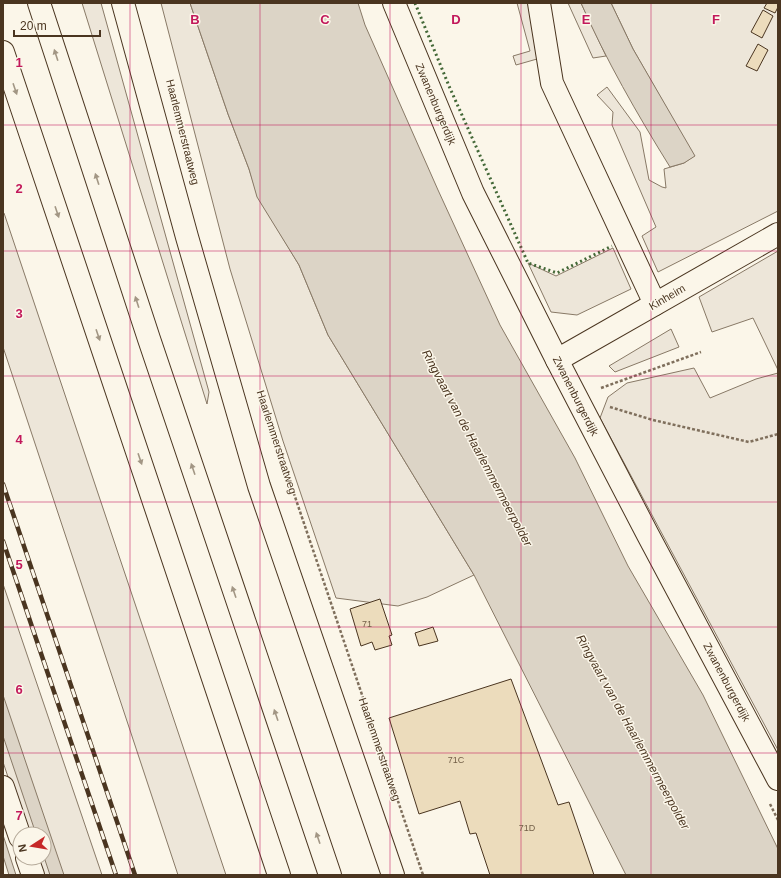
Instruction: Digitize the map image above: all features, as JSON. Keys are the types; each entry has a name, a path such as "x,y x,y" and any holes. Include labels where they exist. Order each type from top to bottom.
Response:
{"main road":[{"path":"39,3 149,339 330,875"},
{"name":"Haarlemmerstraatweg","path":"123,3 187,237 259,486 393,875"},
{"name":"Zwanenburgerdijk","path":"394,3 474,193 557,360 778,779"},
{"path":"539,3 552,82 655,304"},
{"path":"3,52 279,875"},
{"name":"Kinheim","path":"557,360 778,234"},
{"path":"3,786 16,826"}],"path":[{"path":"576,396 701,352"},
{"path":"576,396 653,420 749,442 778,434"},
{"name":"Haarlemmerstraatweg","path":"266,410 423,875"}],"shaded area":[{"path":"82,3 101,3 209,392 207,404"},
{"path":"161,3 190,3 258,197 299,265 328,335 474,575 427,597 398,606 336,598 283,441 230,269"},
{"path":"517,3 530,3 537,59 516,65 513,56 530,51"},
{"path":"568,3 581,3 606,56 593,58"},
{"path":"611,3 778,3 778,211 658,272 642,236 656,227 612,125 613,112 597,95 607,87 640,132 649,180 666,188 664,169 684,163 694,156 633,49"},
{"path":"3,212 226,875 178,875 3,347"},
{"path":"613,248 631,289 577,315 551,312 528,263 556,276"},
{"path":"778,251 778,370 753,318 712,332 699,297"},
{"path":"671,329 679,347 615,372 609,366"},
{"path":"694,368 710,398 756,379 778,373 778,750 600,418 608,397 627,383"},
{"path":"3,584 102,875 41,875 38,866 52,866 52,826 24,826 3,762"}],"water":[{"name":"Ringvaart van de Haarlemmermeerpolder","path":"190,3 358,3 365,25 500,325 575,458 628,566 703,695 778,849 778,875 626,875 474,575 328,335 299,265 257,197 249,169 228,114"},
{"path":"581,3 611,3 633,49 695,156 684,163 670,167 622,86"},
{"path":"3,695 47,826 33,826 3,736"},
{"path":"3,835 16,875 9,875 3,856"},
{"path":"52,840 64,875 50,875 47,866 52,866"}],"building":[{"path":"767,3 778,3 775,13 764,8"},
{"path":"763,10 773,16 762,38 751,32"},
{"path":"758,44 768,50 757,71 746,66"},
{"path":"380,599 392,635 389,636 392,645 375,650 372,642 361,646 350,609"},
{"path":"433,627 438,641 419,646 415,633"},
{"path":"511,679 558,805 569,802 594,875 490,875 476,833 470,834 460,801 419,814 389,718"}],"railway":[{"path":"3,484 135,875"},
{"path":"3,541 116,875"}],"hedge":[{"path":"415,3 449,86 528,263 557,273 612,246"}]}
